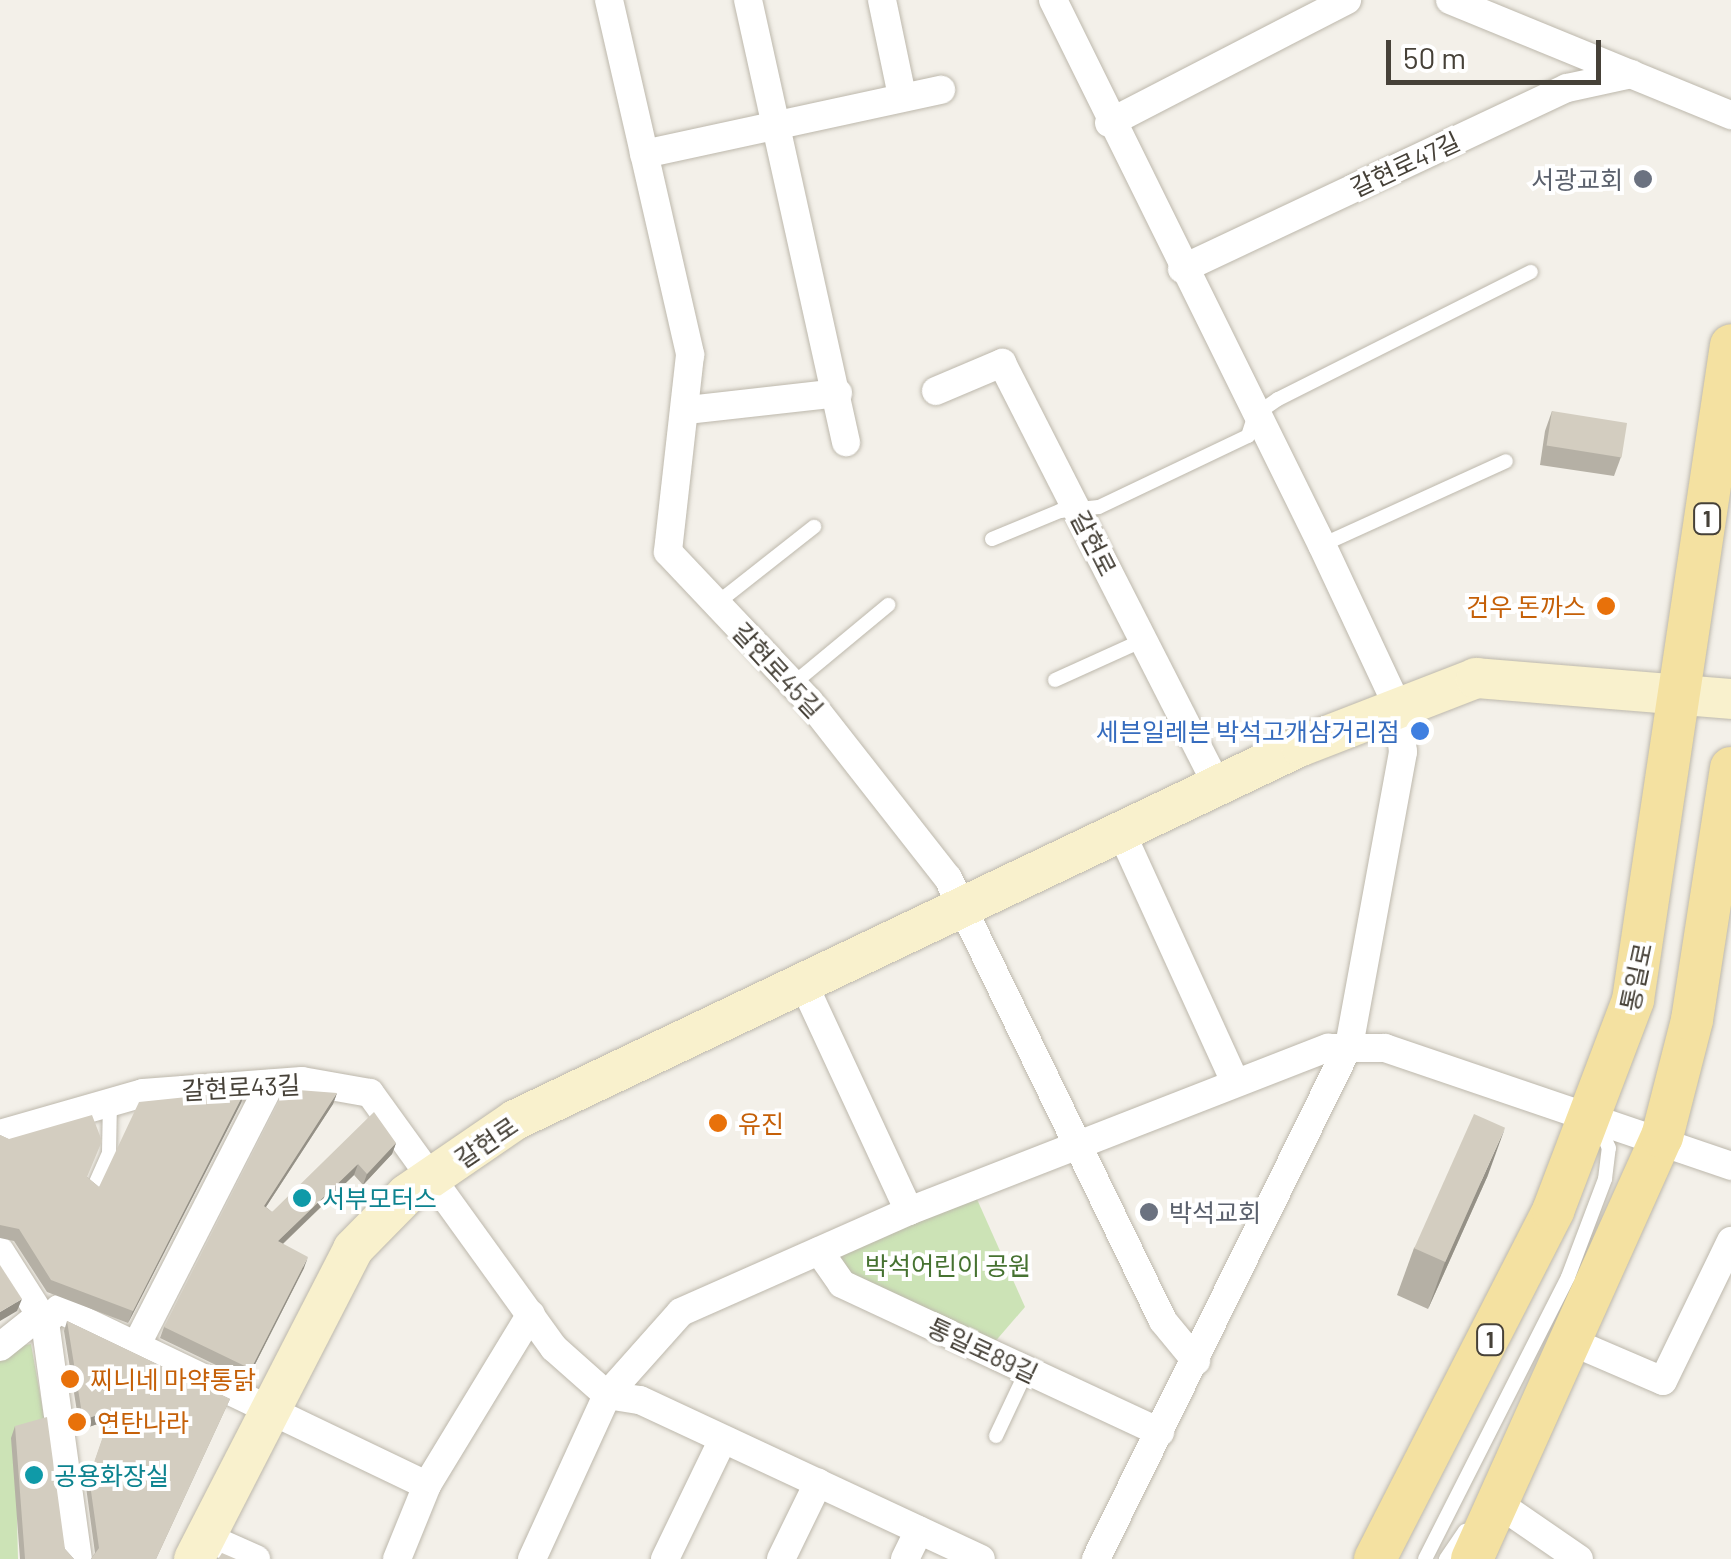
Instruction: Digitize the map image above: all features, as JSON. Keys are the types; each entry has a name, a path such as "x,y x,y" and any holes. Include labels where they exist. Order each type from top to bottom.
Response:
{"main road":[{"name":"통일로","path":"1376,1559 1594,1117 1633,1000 1682,693 1731,345"},
{"name":"갈현로","path":"199,1547 353,1249 433,1169 515,1120 805,987 1218,787 1476,678 1731,699"},
{"path":"1472,1559 1662,1137 1692,1020 1731,768"}],"street":[{"name":"갈현로45길","path":"609,0 690,355 687,410 668,552 793,684 899,811 965,910"},
{"path":"748,0 838,392 846,442"},
{"path":"882,0 902,96"},
{"path":"1053,0 1109,123 1322,545 1398,708 1403,752 1349,1045 1096,1559"},
{"path":"1109,123 1347,0"},
{"path":"1450,0 1731,115"},
{"name":"갈현로47길","path":"1182,269 1566,88 1632,74"},
{"path":"644,154 775,122 941,90"},
{"name":"갈현로","path":"936,390 1002,363 1218,787"},
{"path":"687,410 838,392"},
{"path":"1122,834 1234,1080"},
{"path":"965,910 1164,1321 1196,1360"},
{"path":"805,987 909,1211"},
{"path":"532,1559 607,1395 681,1312 909,1211 1234,1080 1349,1045 1662,1137 1731,1166"},
{"path":"134,1350 270,1084"},
{"name":"갈현로43길","path":"0,1134 101,1105 270,1084 370,1093 433,1169"},
{"path":"433,1169 530,1314 607,1395 722,1439 981,1559"},
{"path":"1570,1340 1663,1381 1731,1241"},
{"path":"0,1251 42,1318 78,1559"},
{"name":"통일로89길","path":"819,1251 842,1284 1160,1432"},
{"path":"0,1347 59,1309 134,1350 427,1485"},
{"path":"397,1559 427,1485 530,1314"},
{"path":"665,1559 722,1439"},
{"path":"781,1559 818,1483"},
{"path":"1499,1504 1579,1559"},
{"path":"905,1559 920,1530"},
{"name":"갈현로","path":"199,1547 256,1559"}],"lane":[{"path":"992,539 1077,510 1248,436 1255,415 1531,272"},
{"path":"1322,545 1506,461"},
{"path":"715,604 814,527"},
{"path":"793,684 888,606"},
{"path":"1054,680 1143,640"},
{"path":"93,1189 108,1152 101,1105"},
{"path":"1425,1559 1568,1277 1606,1178 1610,1148 1594,1117"},
{"path":"996,1436 1027,1370"},
{"path":"1446,1559 1516,1456"}],"green space":[{"name":"박석어린이 공원","path":"976,1197 1025,1307 993,1344 851,1277 836,1254"},
{"path":"31,1344 46,1428 17,1518 18,1559 0,1559 0,1349"}],"building":[{"path":"1552,411 1627,423 1622,457 1547,446"},
{"path":"285,1089 337,1093 264,1206 272,1212 374,1112 396,1143 367,1174 358,1164 278,1241 308,1257 251,1369 164,1327"},
{"path":"245,1091 133,1311 51,1280 19,1229 0,1225 0,1135 9,1139 92,1115 102,1141 87,1177 99,1187 139,1102"},
{"path":"1474,1114 1505,1128 1445,1262 1414,1248"},
{"path":"0,1265 22,1299 0,1312"},
{"path":"67,1321 230,1399 156,1559 91,1559 99,1548 89,1477 112,1410 83,1420"},
{"path":"47,1417 65,1549 74,1559 25,1559 15,1426"}],"place":[{"name":"서광교회","path":"1643,179"},
{"name":"건우 돈까스","path":"1606,606"},
{"name":"세븐일레븐 박석고개삼거리점","path":"1420,731"},
{"name":"유진","path":"718,1123"},
{"name":"서부모터스","path":"302,1198"},
{"name":"박석교회","path":"1149,1212"},
{"name":"찌니네 마약통닭","path":"70,1379"},
{"name":"연탄나라","path":"77,1422"},
{"name":"공용화장실","path":"34,1475"}]}
